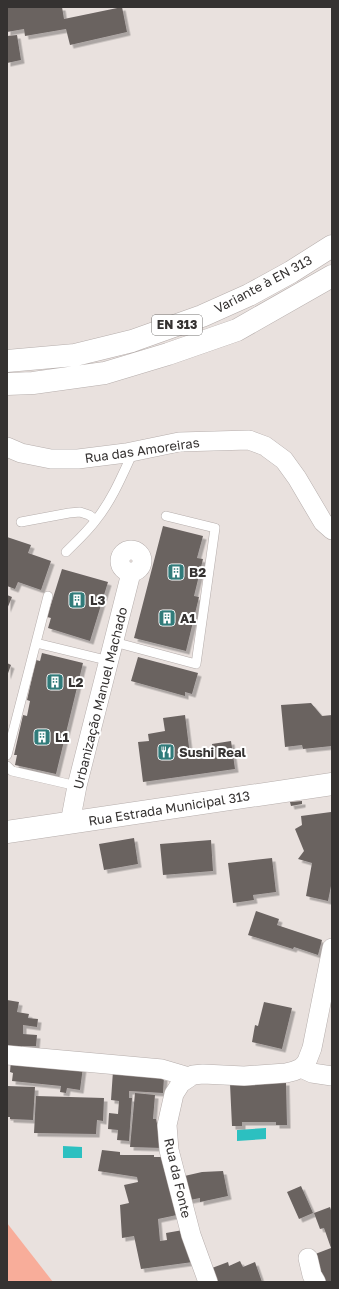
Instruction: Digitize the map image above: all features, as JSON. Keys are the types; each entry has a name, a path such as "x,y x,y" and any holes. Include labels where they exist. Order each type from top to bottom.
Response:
{"main road":[{"name":"Variante à EN 313","path":"7,361 75,355 132,341 202,316 249,295 291,272 332,246"},
{"name":"Variante à EN 313","path":"7,384 33,383 105,373 168,354 237,330 332,276"},
{"name":"Rua Estrada Municipal 313","path":"7,832 332,784"}],"street":[{"name":"Rua das Amoreiras","path":"7,447 51,459 78,459 134,451 179,442 249,440 265,446 284,460 297,478 323,522 332,530"},
{"name":"Urbanização Manuel Machado","path":"70,823 77,786 110,661 131,573"},
{"path":"7,1055 162,1069 189,1078 198,1074 244,1076 294,1071 301,1068 307,1061 312,1048 332,948"},
{"path":"301,1068 312,1073 332,1076"},
{"name":"Rua da Fonte","path":"189,1078 181,1083 174,1094 167,1125 167,1138 191,1235 208,1282"},
{"path":"308,1258 312,1275 316,1282"}],"lane":[{"path":"66,552 96,520 120,480 134,451"},
{"path":"21,522 80,512 89,515 96,520"},
{"path":"114,642 196,664 216,528 166,516"},
{"path":"7,755 48,596"},
{"path":"36,643 110,661"},
{"path":"7,766 12,771 77,786"}],"shaded area":[{"path":"7,1223 53,1282 7,1282"}],"water":[{"path":"266,1128 266,1139 237,1141 237,1130"},
{"path":"63,1146 82,1147 82,1158 63,1158"}],"building":[{"path":"7,7 62,7 64,19 122,7 127,32 70,45 66,29 25,36 24,29 7,32"},
{"path":"17,35 21,60 7,63 7,36"},
{"path":"163,526 203,536 197,558 203,559 194,596 199,597 186,651 134,638"},
{"path":"7,537 31,545 28,553 51,561 41,590 18,582 15,589 7,586"},
{"name":"L3","path":"62,569 108,582 90,641 48,628 51,618 47,617"},
{"path":"7,595 12,597 7,609"},
{"path":"42,653 83,663 56,774 15,765 17,755 14,755 23,715 27,716 30,701 27,700 36,660 40,661"},
{"path":"138,657 198,673 192,694 185,692 185,696 131,681"},
{"path":"7,663 11,665 7,676"},
{"path":"311,703 322,716 332,715 332,746 303,749 302,745 285,747 281,705"},
{"path":"185,715 190,755 213,752 212,744 231,741 235,769 143,782 138,742 149,741 148,734 165,731 163,718"},
{"path":"302,801 302,804 291,806 290,802"},
{"path":"331,812 332,881 328,901 306,896 312,863 298,859 304,851 295,829 302,825 301,816"},
{"path":"134,838 138,864 104,870 99,844"},
{"path":"211,840 213,871 163,875 160,844"},
{"path":"272,858 276,892 253,895 254,900 233,903 228,863"},
{"path":"256,911 279,919 277,925 322,940 318,955 248,935"},
{"path":"7,1000 19,1002 17,1012 29,1014 28,1018 38,1019 37,1027 23,1025 23,1034 37,1035 36,1046 22,1046 22,1049 7,1048"},
{"path":"264,1002 292,1008 282,1049 252,1042 255,1025 258,1026"},
{"path":"11,1060 83,1067 80,1090 67,1088 66,1093 60,1092 61,1086 12,1081 13,1073 10,1072"},
{"path":"113,1071 164,1077 163,1093 129,1091 129,1098 132,1098 129,1141 117,1140 118,1130 108,1129 109,1113 118,1114 119,1101 111,1100"},
{"path":"286,1082 287,1125 276,1125 276,1122 242,1122 242,1126 232,1126 230,1084"},
{"path":"7,1086 35,1087 33,1120 10,1119 10,1117 7,1117"},
{"path":"135,1093 155,1095 153,1119 156,1119 162,1148 130,1147"},
{"path":"36,1096 104,1098 103,1121 97,1120 96,1134 34,1133"},
{"path":"102,1150 120,1152 120,1155 154,1155 154,1157 161,1157 177,1215 158,1219 160,1241 167,1240 166,1233 183,1230 193,1262 141,1269 134,1236 122,1238 120,1205 129,1203 124,1185 138,1182 137,1177 98,1171"},
{"path":"223,1171 228,1196 200,1202 200,1198 185,1201 180,1177 202,1172"},
{"path":"301,1186 313,1213 299,1219 287,1192"},
{"path":"330,1207 332,1213 332,1282 319,1282 310,1256 331,1248 324,1228 320,1229 314,1213"},
{"path":"240,1261 243,1267 255,1262 262,1282 217,1282 212,1268 228,1262 229,1266"}],"place":[{"name":"B2","path":"176,572"},
{"name":"L3","path":"77,600"},
{"name":"A1","path":"167,618"},
{"name":"L2","path":"55,682"},
{"name":"L1","path":"42,737"},
{"name":"Sushi Real","path":"166,752"}]}
